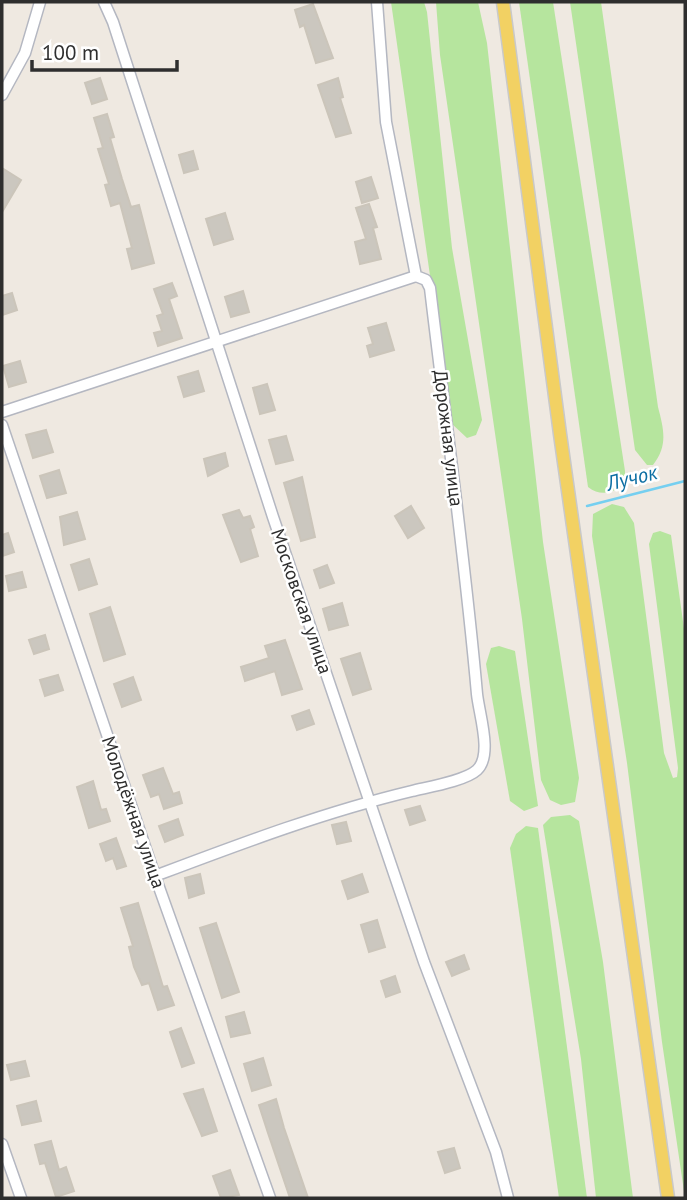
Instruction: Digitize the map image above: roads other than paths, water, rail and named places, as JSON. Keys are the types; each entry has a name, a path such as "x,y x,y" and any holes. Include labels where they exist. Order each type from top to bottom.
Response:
{"main road":[{"path":"503,2 667,1198"}],"street":[{"name":"Московская улица","path":"104,2 113,22 215,343 450,1037 496,1152 508,1198"},
{"name":"Дорожная улица","path":"155,876 257,837 370,801 448,782 477,771 486,754 479,722 466,577 430,288 426,280 416,276 386,121 377,2"},
{"path":"2,95 25,53 39,7"},
{"path":"2,412 416,276"},
{"name":"Молодёжная улица","path":"2,425 155,876 270,1198"},
{"path":"2,1144 6,1170 21,1198"}],"waterway":[{"name":"Лучок","path":"587,506 685,481"}]}
